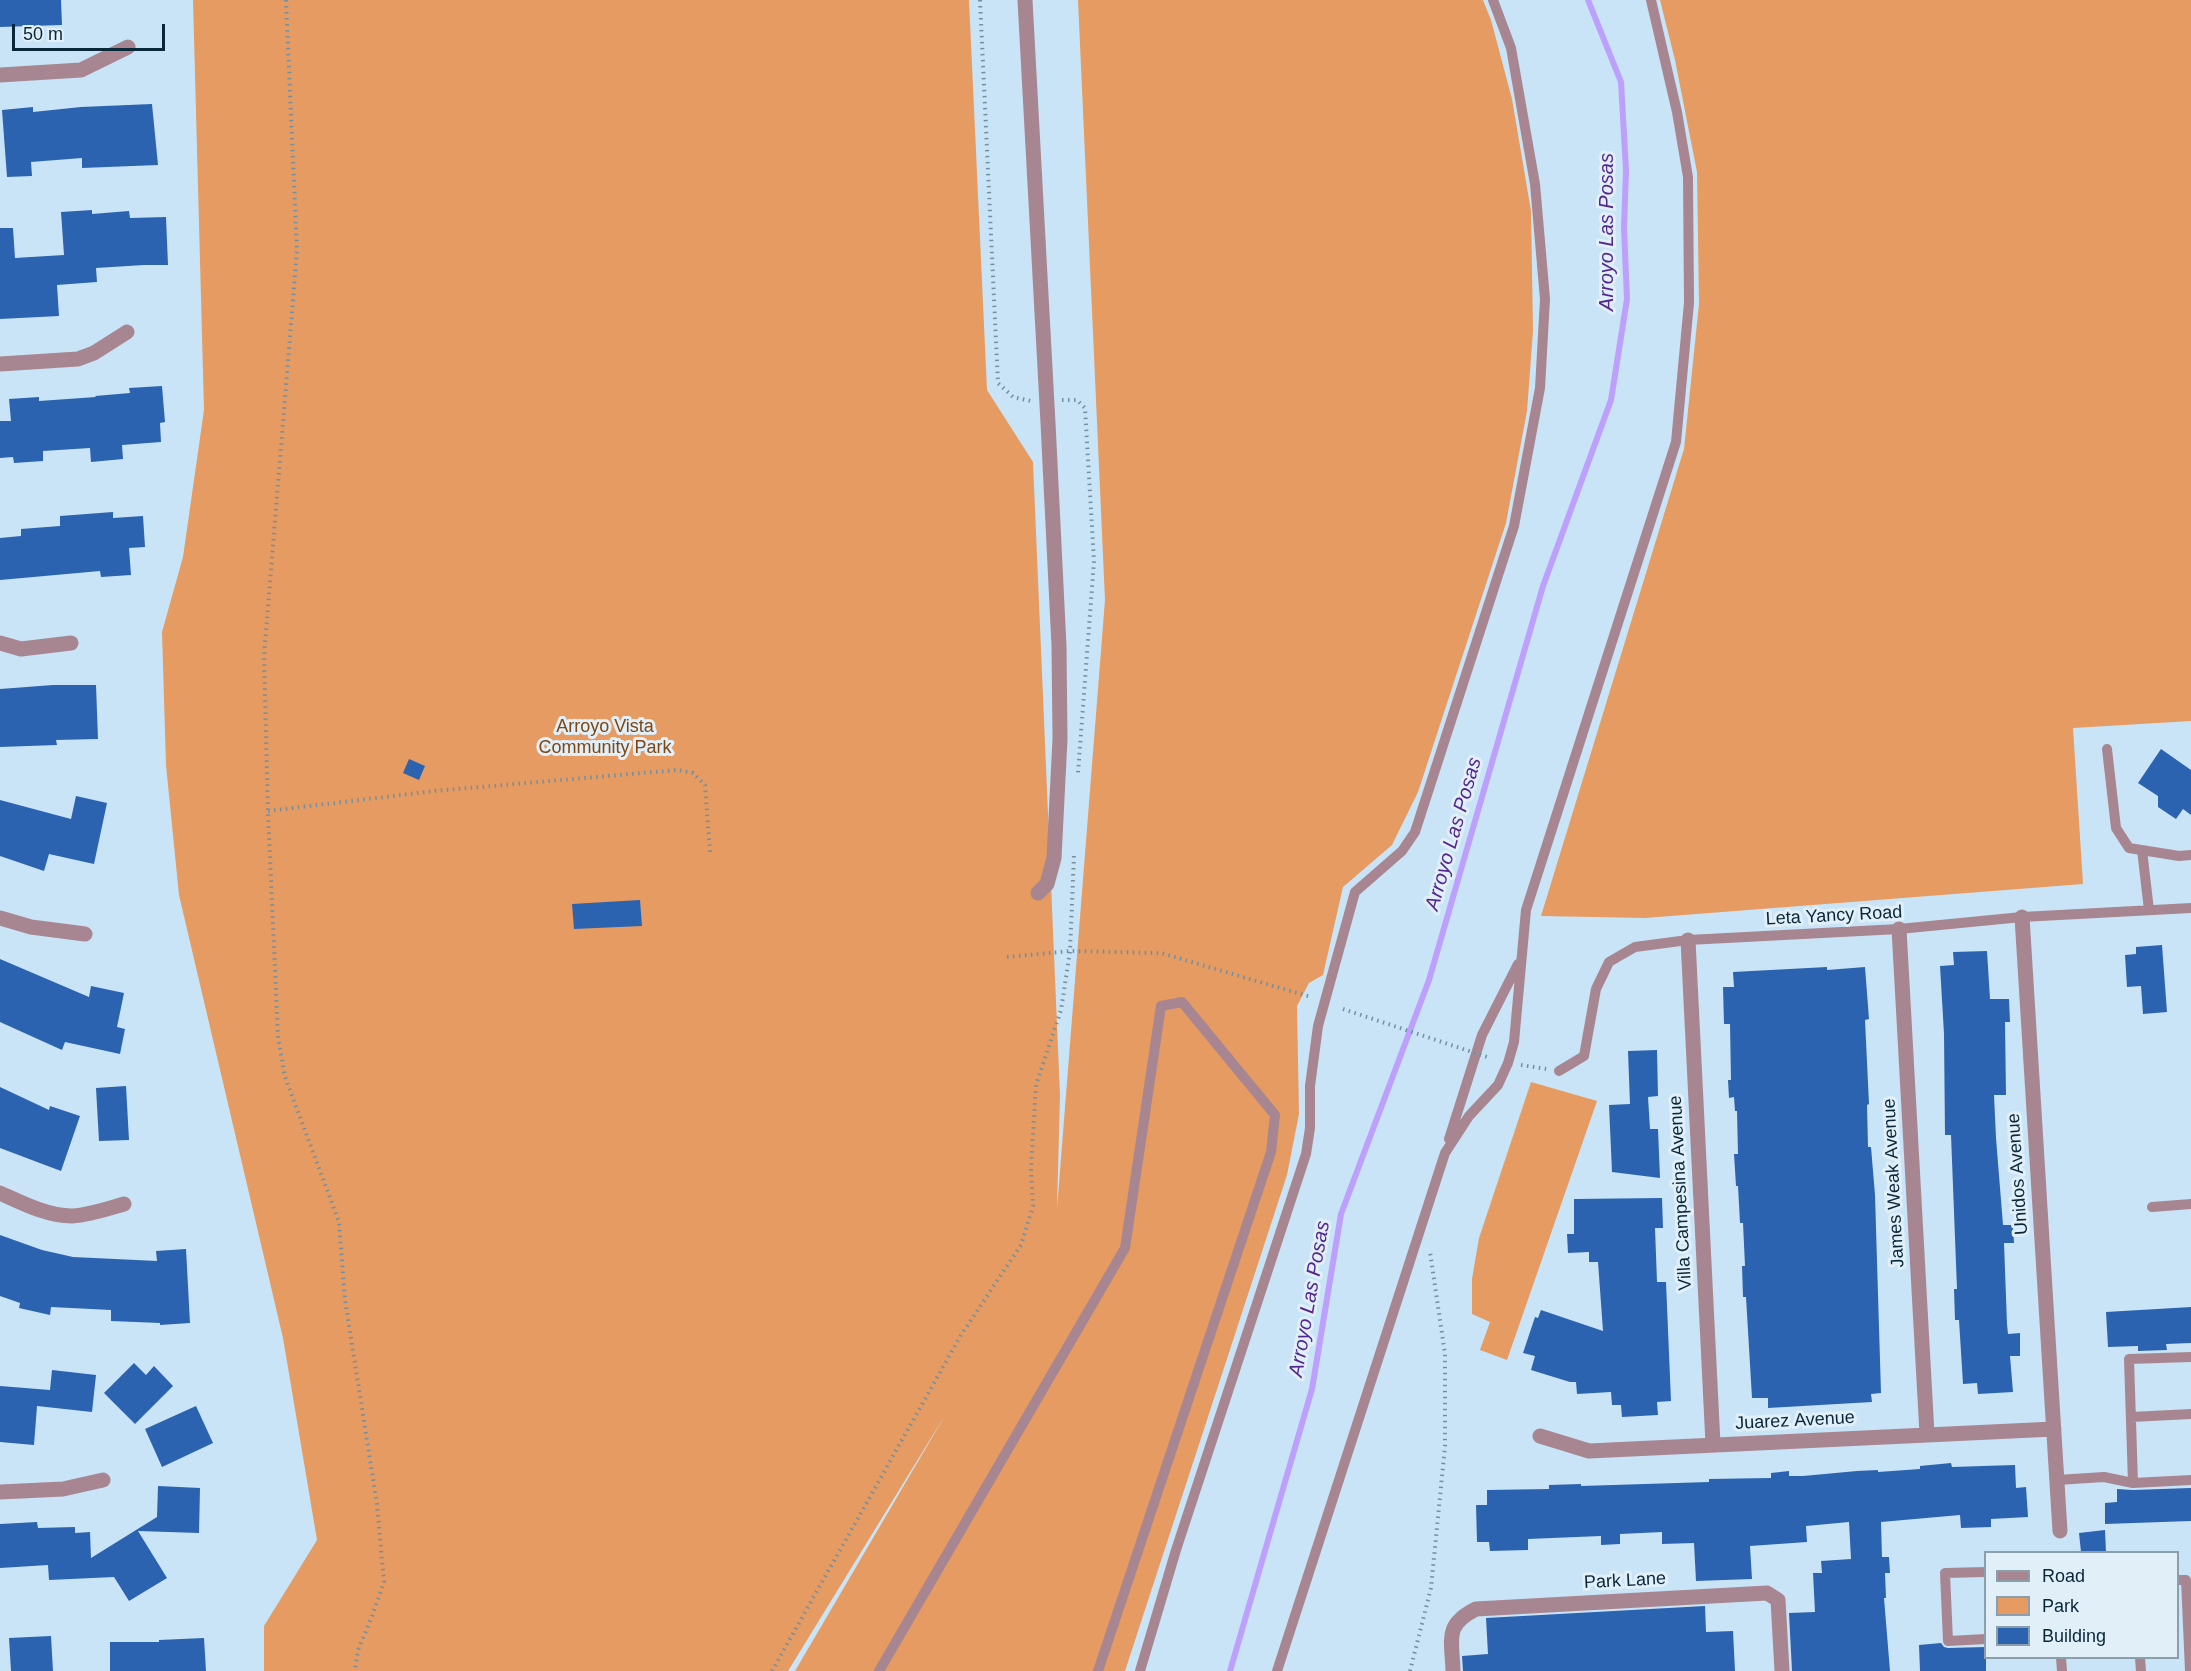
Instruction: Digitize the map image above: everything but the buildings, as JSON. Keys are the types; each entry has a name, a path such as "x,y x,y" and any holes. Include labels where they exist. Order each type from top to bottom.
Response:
{"street":[{"path":"1024,0 1059,646 1060,727 1054,858 1047,884 1038,893"},
{"path":"0,75 81,70 128,47"},
{"path":"0,364 78,359 94,353 127,332"},
{"path":"0,643 21,649 71,643"},
{"name":"Unidos Avenue","path":"2022,917 2060,1531"},
{"path":"0,918 31,927 85,934"},
{"name":"James Weak Avenue","path":"1899,929 1927,1434"},
{"name":"Villa Campesina Avenue","path":"1688,940 1713,1444"},
{"path":"0,1192 44,1211 60,1215 85,1215 124,1204"},
{"name":"Juarez Avenue","path":"1540,1436 1589,1451 2054,1429"},
{"path":"0,1492 63,1489 103,1480"},
{"name":"Park Lane","path":"1454,1671 1451,1632 1460,1617 1476,1609 1767,1593 1778,1600 1782,1671"}],"lane":[{"path":"1140,1671 1176,1550 1306,1154 1310,1128 1310,1086 1318,1026 1355,892 1402,850 1415,832 1514,526 1540,388 1545,299 1535,184 1511,48 1493,0"},
{"path":"1445,1154 1469,1116 1498,1085 1508,1063 1514,1042 1526,910 1676,442 1689,303 1688,177 1662,43 1651,0"},
{"path":"2107,749 2116,828 2128,848 2179,856 2191,855"},
{"path":"2142,850 2149,910"},
{"name":"Leta Yancy Road","path":"1559,1071 1584,1056 1596,989 1609,962 1635,947 1688,940 1899,929 2022,917 2191,908"},
{"path":"1277,1671 1482,1035 1521,959"},
{"path":"879,1671 1125,1248 1161,1006 1182,1002 1275,1115 1271,1152 1098,1671"},
{"path":"2152,1207 2191,1204"},
{"path":"2133,1483 2129,1359 2191,1357"},
{"path":"2131,1417 2191,1414"},
{"path":"2057,1480 2104,1477 2133,1483 2191,1480"},
{"path":"1984,1572 1945,1573 1948,1641 1984,1639"},
{"path":"2179,1580 2186,1580 2190,1671"}],"path":[{"path":"286,0 297,251 264,656 267,811 278,1037 285,1077 339,1222 345,1300 377,1504 384,1582 358,1650 356,1671"},
{"path":"267,811 434,791 677,770 693,773 705,785 710,852"},
{"path":"772,1671 961,1335 1021,1245 1033,1206 1031,1169 1036,1085 1061,1010 1070,951"},
{"path":"1007,957 1070,951 1161,952 1324,1001 1487,1057"},
{"path":"1410,1671 1431,1588 1445,1446 1445,1354 1430,1250"}],"green space":[{"name":"Arroyo Vista Community Park","path":"193,0 969,0 987,390 1033,462 1060,1095 1057,1209 1105,600 1078,0 1483,0 1491,20 1512,99 1531,211 1533,331 1527,411 1506,523 1418,792 1392,845 1343,887 1323,975 1309,983 1297,1006 1299,1114 1287,1175 1125,1671 795,1671 947,1412 788,1671 264,1671 264,1626 317,1540 283,1338 179,895 166,765 162,632 183,557 204,410"},
{"path":"1660,0 2191,0 2191,721 2073,728 2083,884 1645,918 1541,916 1684,449 1699,304 1697,172 1675,60"},
{"path":"1531,1082 1597,1101 1507,1360 1480,1350 1490,1322 1472,1314 1472,1279 1479,1238"}],"waterway":[{"name":"Arroyo Las Posas","path":"1230,1671 1312,1389 1341,1214 1429,980 1543,586 1611,400 1627,299 1624,228 1626,170 1621,82 1588,0"}]}
